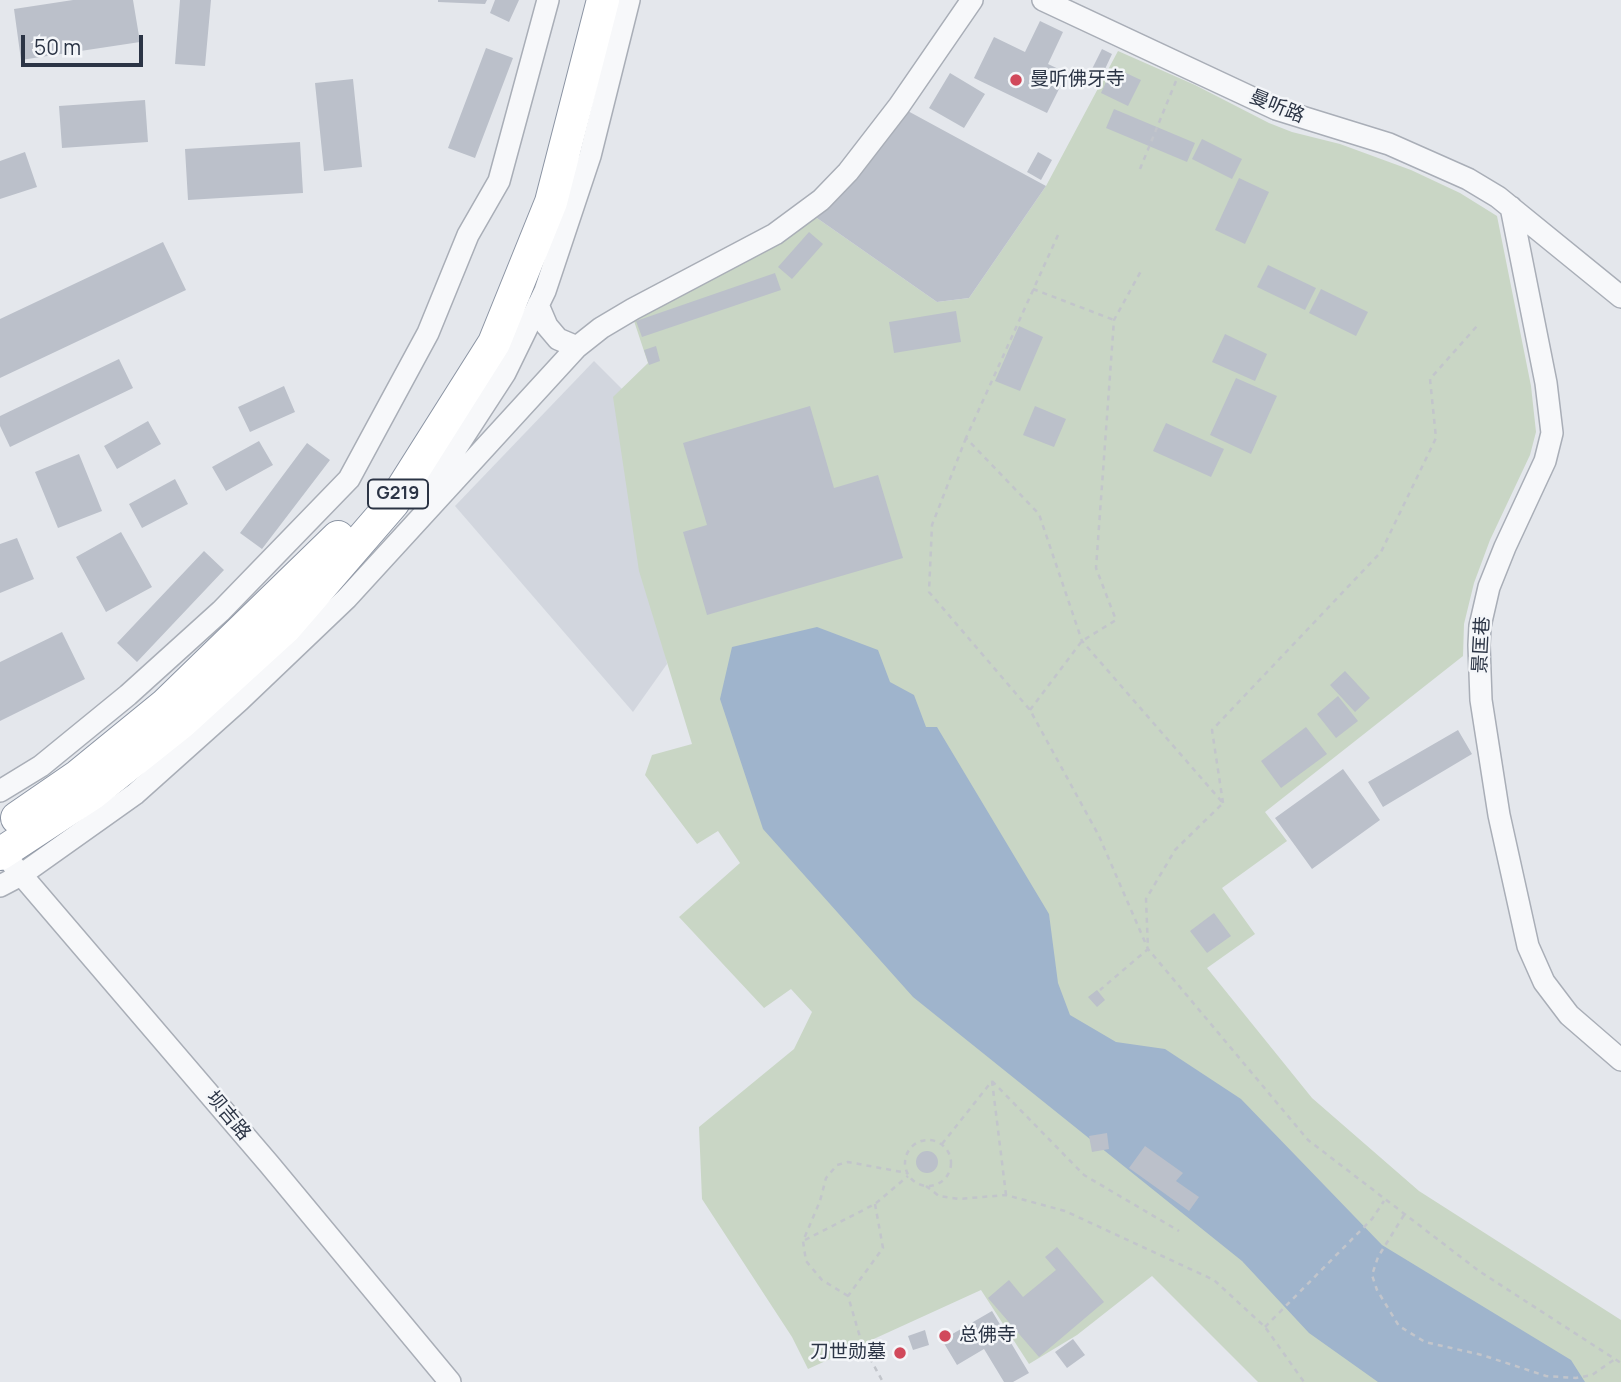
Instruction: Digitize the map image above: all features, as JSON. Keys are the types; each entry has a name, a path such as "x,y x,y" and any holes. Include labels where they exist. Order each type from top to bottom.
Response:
{"highway":[{"name":"G219","path":"5,852 78,776 165,705 377,498 474,344 540,183 586,0"},
{"name":"G219","path":"5,852 93,793 183,722 285,628 337,588 494,343 551,202 603,0"}],"street":[{"path":"0,791 41,766 128,695 221,611 349,480 428,333 468,235 499,181 548,0"},
{"path":"337,588 430,489 505,373 545,291 590,156 629,0"},
{"path":"337,588 577,347 601,328 633,309 775,234 821,200 848,172 899,106 972,0"},
{"name":"曼听路","path":"1043,0 1297,117 1345,129 1418,156 1477,184 1511,207 1621,297"},
{"name":"景匡巷","path":"1511,207 1546,383 1552,433 1545,461 1500,557 1484,608 1479,667 1484,722 1515,893 1535,964 1544,982 1569,1015 1621,1060"},
{"path":"538,305 547,326 558,339 577,347"},
{"path":"0,886 5,852"},
{"name":"坝吉路","path":"5,852 450,1382"}],"path":[{"path":"1140,169 1183,65"},
{"path":"1058,235 966,439 932,525 929,592 1030,710 1099,836 1148,949 1308,1140 1479,1271 1621,1363"},
{"path":"1030,710 1082,641 1116,620 1096,568 1114,320 1141,271"},
{"path":"1033,289 1114,320"},
{"path":"1223,803 1212,730 1381,552 1436,438 1430,379 1477,326"},
{"path":"966,439 1038,514 1082,641 1223,803"},
{"path":"1148,949 1146,899 1175,850 1223,803"},
{"path":"1100,990 1148,949"},
{"path":"941,1145 992,1080"},
{"path":"992,1080 1006,1195"},
{"path":"992,1080 1084,1175 1179,1231"},
{"path":"926,1186 940,1183 949,1172 950,1158 941,1145 929,1140 915,1144 906,1155 908,1174 913,1181 939,1195 959,1199 1006,1195 1065,1211 1214,1280 1265,1327 1304,1382"},
{"path":"883,1382 862,1344 848,1296 822,1280 806,1261 803,1241 820,1201 826,1178 837,1164 848,1162 908,1174"},
{"path":"803,1241 875,1203 908,1174"},
{"path":"1265,1327 1372,1219 1384,1200"},
{"path":"848,1296 883,1248 875,1203"},
{"path":"1404,1215 1378,1257 1372,1275 1377,1290 1399,1326 1425,1342 1482,1355 1546,1376 1576,1378 1592,1375 1615,1359"}],"shaded area":[{"path":"594,361 629,396 667,664 633,712 455,506"}],"green space":[{"path":"1118,51 1195,85 1269,123 1292,132 1340,144 1411,170 1460,193 1497,216 1531,386 1536,432 1530,455 1490,540 1474,583 1464,624 1463,656 1265,812 1287,841 1222,888 1255,934 1207,968 1312,1098 1419,1191 1621,1320 1621,1382 1258,1382 1152,1276 1077,1335 1029,1364 981,1290 808,1369 792,1337 702,1199 699,1127 794,1049 812,1012 791,989 764,1008 679,917 740,863 718,831 697,844 645,775 652,755 692,744 639,571 613,397 648,363 632,315 814,216 937,302 969,298 1046,186"}],"water":[{"path":"817,627 878,650 890,682 914,695 926,727 937,727 1049,914 1058,983 1070,1015 1116,1042 1165,1049 1241,1099 1382,1245 1571,1360 1585,1382 1378,1382 1309,1333 1242,1261 913,997 763,829 720,699 732,647"}],"building":[{"path":"73,0 133,0 140,42 21,60 14,9"},
{"path":"180,0 211,0 205,66 175,64"},
{"path":"438,0 487,0 485,4"},
{"path":"495,0 519,0 509,22 490,13"},
{"path":"1040,21 1063,32 1048,64 1067,73 1047,113 974,78 994,37 1025,52"},
{"path":"486,48 513,58 475,158 448,148"},
{"path":"1102,49 1112,54 1099,82 1088,77"},
{"path":"1113,67 1141,80 1128,106 1101,93"},
{"path":"950,73 985,94 964,128 929,108"},
{"path":"353,79 362,167 324,171 315,83"},
{"path":"145,100 148,142 62,148 59,106"},
{"path":"1114,109 1195,143 1187,162 1106,128"},
{"path":"906,110 1046,186 969,298 937,302 814,216"},
{"path":"1202,139 1242,159 1232,179 1192,159"},
{"path":"300,142 303,193 188,200 185,149"},
{"path":"25,152 37,187 0,199 0,161"},
{"path":"1038,152 1052,160 1041,180 1027,172"},
{"path":"1239,178 1269,192 1245,244 1215,230"},
{"path":"809,232 823,244 792,279 778,267"},
{"path":"163,242 186,290 0,378 0,319"},
{"path":"1268,265 1316,288 1305,310 1257,287"},
{"path":"775,273 781,290 642,337 636,321"},
{"path":"1321,289 1368,312 1356,336 1309,313"},
{"path":"956,311 961,342 894,353 889,322"},
{"path":"1019,326 1043,337 1020,391 995,381"},
{"path":"1225,334 1267,354 1255,381 1212,362"},
{"path":"656,346 660,361 649,365 644,350"},
{"path":"119,359 133,388 10,447 0,426 0,416"},
{"path":"1236,378 1277,396 1251,454 1210,435"},
{"path":"284,386 295,412 250,432 238,407"},
{"path":"810,406 834,488 878,475 903,558 707,615 683,532 707,525 683,443"},
{"path":"1035,406 1066,419 1054,447 1023,435"},
{"path":"148,421 161,444 117,469 104,446"},
{"path":"1166,423 1224,449 1211,477 1153,451"},
{"path":"259,441 273,465 226,491 212,467"},
{"path":"307,443 330,460 262,549 240,533"},
{"path":"79,454 102,511 58,528 35,472"},
{"path":"175,479 188,504 142,528 129,504"},
{"path":"121,532 152,587 106,612 76,557"},
{"path":"17,538 34,579 0,593 0,544"},
{"path":"204,551 224,570 137,662 117,643"},
{"path":"62,632 85,679 0,721 0,662"},
{"path":"1345,671 1370,698 1355,712 1330,685"},
{"path":"1338,696 1358,721 1336,738 1317,714"},
{"path":"1306,727 1327,754 1281,788 1261,761"},
{"path":"1458,730 1472,754 1383,807 1368,782"},
{"path":"1343,769 1380,820 1312,869 1275,818"},
{"path":"1214,913 1231,936 1207,953 1190,931"},
{"path":"1097,990 1105,1000 1097,1007 1088,997"},
{"path":"1107,1133 1109,1149 1092,1152 1089,1136"},
{"path":"1145,1146 1183,1173 1176,1181 1199,1197 1189,1211 1129,1168"},
{"path":"927,1151 935,1154 938,1162 935,1170 927,1173 919,1170 916,1162 919,1154"},
{"path":"1057,1247 1104,1302 1039,1357 988,1298 1009,1280 1023,1297 1056,1270 1045,1257"},
{"path":"992,1311 1029,1373 1013,1382 1004,1382 984,1349 957,1365 942,1340"},
{"path":"925,1330 929,1345 913,1350 908,1336"},
{"path":"1073,1339 1085,1355 1067,1368 1055,1352"}],"place":[{"name":"曼听佛牙寺","path":"1016,80"},
{"name":"总佛寺","path":"945,1336"},
{"name":"刀世勋墓","path":"900,1353"}]}
